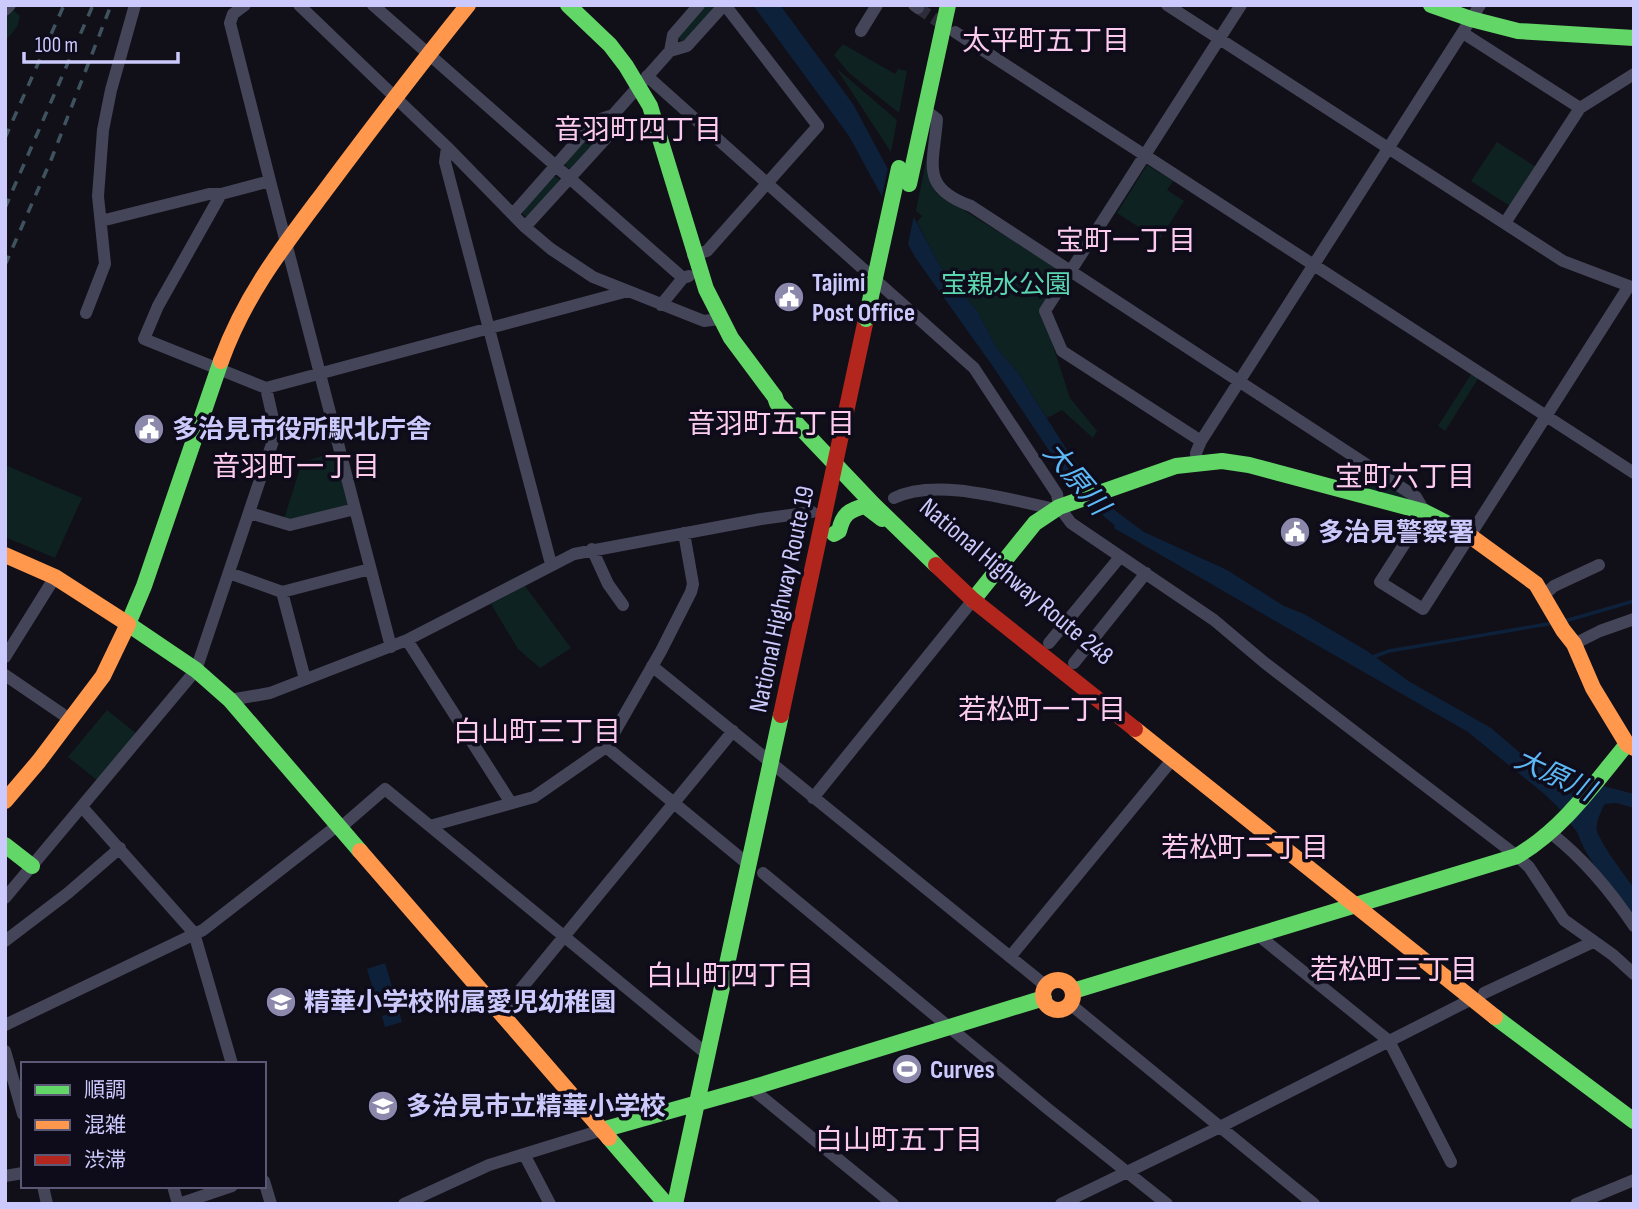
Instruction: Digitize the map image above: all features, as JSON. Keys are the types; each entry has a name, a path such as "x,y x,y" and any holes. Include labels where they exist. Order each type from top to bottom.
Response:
{"main road":[{"path":"5,801 103,676 144,586 232,330 259,280 394,97 468,5"},
{"name":"National Highway Route 248","path":"568,5 610,45 643,82 694,255 691,275 777,403 977,594 1171,760 1363,904"},
{"name":"National Highway Route 19","path":"873,320 909,184 948,5"},
{"path":"1431,5 1518,32 1634,38"},
{"name":"National Highway Route 19","path":"691,1204 710,1103 708,1055 756,869 873,320 908,119 922,6"},
{"path":"977,594 1035,523 1061,507 1176,466 1222,461 1249,465 1425,512 1469,535 1535,584 1544,595 1574,644 1593,688 1631,746 1611,763 1554,831 1536,846 1517,856 1258,935 1071,997"},
{"name":"National Highway Route 248","path":"842,465 926,558 1049,643 1478,996 1563,1071 1634,1121"},
{"name":"National Highway Route 19","path":"778,769 834,534 842,465"},
{"path":"834,534 839,531 846,512 865,506 919,555 926,558"},
{"path":"5,555 55,577 128,624 196,670 230,701 665,1203"},
{"path":"5,845 32,866"},
{"name":"National Highway Route 19","path":"729,1031 756,869"},
{"path":"602,1130 710,1103 751,1087 951,1026 1045,992 1059,980 1068,983 1071,997 1065,1008 1055,1009 1047,1004 1045,992"},
{"name":"National Highway Route 248","path":"1478,996 1634,1102"},
{"name":"National Highway Route 19","path":"665,1203 710,1103"}],"street":[{"path":"5,10 10,5"},
{"path":"86,313 105,264 98,197 103,130 114,78 135,5"},
{"path":"244,5 233,14 230,23 391,647"},
{"path":"299,5 525,227 551,249 593,277 704,321 719,319"},
{"path":"373,5 570,178 691,275 661,305"},
{"path":"513,214 595,121 613,115 643,82 670,51 673,35 699,5"},
{"path":"670,51 687,46 724,5 818,126 707,251 694,255"},
{"path":"860,31 877,5"},
{"path":"925,110 937,119 932,173 941,191 971,206 1416,497 1425,512 1380,582 1423,609 1546,414 1631,286 1563,261 1167,5"},
{"path":"1201,441 1062,351 1045,311 1241,5"},
{"path":"1197,463 1196,453 1201,441 1471,19 1580,108"},
{"path":"955,32 1634,472"},
{"path":"1505,223 1580,108 1634,74"},
{"path":"643,82 768,184 974,368 1057,495 1071,523 1214,620 1265,663 1517,856 1528,867 1564,920 1634,974"},
{"path":"525,227 609,135 613,115"},
{"path":"447,148 445,162 551,564"},
{"path":"101,221 270,181"},
{"path":"221,194 158,306 144,339 266,388 628,291"},
{"path":"5,898 196,670 276,432 266,388"},
{"path":"894,498 905,493 940,488 1061,507"},
{"path":"250,513 290,525 355,509"},
{"path":"230,701 270,692 391,647 574,554 812,512"},
{"path":"430,826 534,797 606,747 653,666 691,592 693,584 684,533"},
{"path":"592,549 608,584 623,606"},
{"path":"1049,643 1120,556"},
{"path":"1544,595 1554,586 1599,565"},
{"path":"229,573 282,592 370,569"},
{"path":"1074,663 1146,573"},
{"path":"5,657 55,577"},
{"path":"282,592 305,679"},
{"path":"813,798 977,594"},
{"path":"1574,644 1634,619"},
{"path":"407,640 511,803"},
{"path":"653,666 1010,957 1045,992"},
{"path":"5,675 71,720"},
{"path":"502,1012 733,731"},
{"path":"606,747 1167,1204"},
{"path":"1010,957 1171,760"},
{"path":"5,1025 202,930 386,789 708,1055"},
{"path":"82,807 194,933 231,1062"},
{"path":"1554,831 1600,878 1634,926"},
{"path":"5,941 68,893 120,848"},
{"path":"1258,935 1389,1041 1451,1162"},
{"path":"1061,1204 1478,996 1593,942"},
{"path":"1071,997 1220,1127 1314,1204"},
{"path":"5,1051 21,1107"},
{"path":"751,1087 893,1204"},
{"path":"404,1204 488,1165 602,1130"},
{"path":"524,1154 550,1204"},
{"path":"1576,1204 1603,1199 1634,1180"},
{"path":"179,1204 226,1188"}],"green space":[{"path":"703,5 715,5 716,10 683,42 678,34"},
{"path":"13,10 20,16 17,27 7,39 5,50 5,18"},
{"path":"843,44 895,74 898,69 907,71 899,113 849,73 834,55"},
{"path":"836,68 897,120 891,152"},
{"name":"宝親水公園","path":"933,126 930,180 936,193 1057,268 1060,278 1041,309 1070,398 1097,431 1093,438 1062,410 1047,418 1017,371 997,349 978,312 940,266 917,222 922,216 916,211"},
{"path":"593,129 602,131 603,137 574,169 569,169 565,160"},
{"path":"1497,142 1536,167 1510,206 1471,181"},
{"path":"1147,165 1173,181 1167,190 1184,201 1159,240 1117,213"},
{"path":"554,176 559,179 560,185 526,217 522,208"},
{"path":"1472,373 1479,377 1445,431 1438,426"},
{"path":"336,452 349,501 347,505 291,521 284,519 302,462"},
{"path":"5,465 82,498 55,558 5,537"},
{"path":"1371,473 1411,500 1357,486"},
{"path":"525,586 571,648 540,668 518,649 491,604"},
{"path":"107,710 137,734 98,781 68,757"}],"water":[{"name":"大原川","path":"753,5 780,5 853,104 940,266 978,312 997,349 1017,371 1067,450 1105,503 1144,532 1227,570 1284,606 1304,614 1367,651 1410,682 1491,728 1526,758 1569,777 1634,794 1634,808 1616,803 1605,804 1594,820 1594,829 1580,836 1558,807 1542,792 1468,732 1114,528 1115,526 1078,493 1066,476 915,257 849,136"},
{"path":"385,963 396,1000 378,1006 367,969"},
{"path":"399,1011 402,1022 385,1027 382,1016"}],"pier":[{"path":"889,163 915,211 907,249 881,200"}],"waterway":[{"path":"1565,621 1634,601"},
{"path":"1370,658 1389,651 1554,623"},
{"name":"大原川","path":"1593,807 1587,823 1589,836 1634,904"}],"tunnel":[{"path":"918,8 947,27"}],"railway":[{"path":"5,138 64,5"},
{"path":"5,208 93,5"},
{"path":"5,265 51,160 111,5"}],"traffic: fast":[{"path":"568,5 610,45 650,106 706,289 731,338 777,403 873,504 936,565"},
{"path":"909,184 948,5"},
{"path":"1431,5 1518,31 1634,38"},
{"path":"866,319 899,168"},
{"path":"221,361 144,586 128,624 196,670 230,700 360,851"},
{"path":"973,600 1035,523 1059,507 1176,466 1222,461 1249,465 1425,512 1466,533"},
{"path":"834,534 839,531 842,520 851,511 865,506 882,519"},
{"path":"675,1204 781,715"},
{"path":"1073,991 1517,856 1563,819 1627,744"},
{"path":"5,845 32,866"},
{"path":"602,1130 751,1088 1044,998"},
{"path":"1495,1017 1634,1121"},
{"path":"609,1138 666,1204"}],"traffic: slow":[{"path":"221,361 241,315 279,253 468,5"},
{"path":"1466,533 1536,584 1574,644 1593,688 1627,744 1634,748"},
{"path":"5,555 55,577 128,624 103,676 5,801"},
{"path":"1135,729 1495,1017"},
{"path":"360,851 609,1138"},
{"path":"1058,980 1064,981 1072,989 1073,995 1072,1001 1064,1009 1058,1010 1052,1009 1044,1001 1043,995 1044,989 1052,981 1058,980"}],"traffic: jam":[{"path":"781,715 866,319"},
{"path":"936,565 973,600 1135,729"}],"place":[{"name":"Tajimi Post Office","path":"789,297"},
{"name":"多治見市役所駅北庁舎","path":"149,429"},
{"name":"多治見警察署","path":"1295,532"},
{"name":"精華小学校附属愛児幼稚園","path":"281,1002"},
{"name":"Curves","path":"907,1069"},
{"name":"多治見市立精華小学校","path":"383,1106"}],"district":[{"name":"太平町五丁目","path":"1046,40"},
{"name":"音羽町四丁目","path":"638,129"},
{"name":"宝町一丁目","path":"1126,240"},
{"name":"音羽町五丁目","path":"771,423"},
{"name":"音羽町一丁目","path":"296,466"},
{"name":"宝町六丁目","path":"1405,476"},
{"name":"若松町一丁目","path":"1042,709"},
{"name":"白山町三丁目","path":"537,731"},
{"name":"若松町二丁目","path":"1245,847"},
{"name":"若松町三丁目","path":"1394,969"},
{"name":"白山町四丁目","path":"730,975"},
{"name":"白山町五丁目","path":"899,1139"}]}
